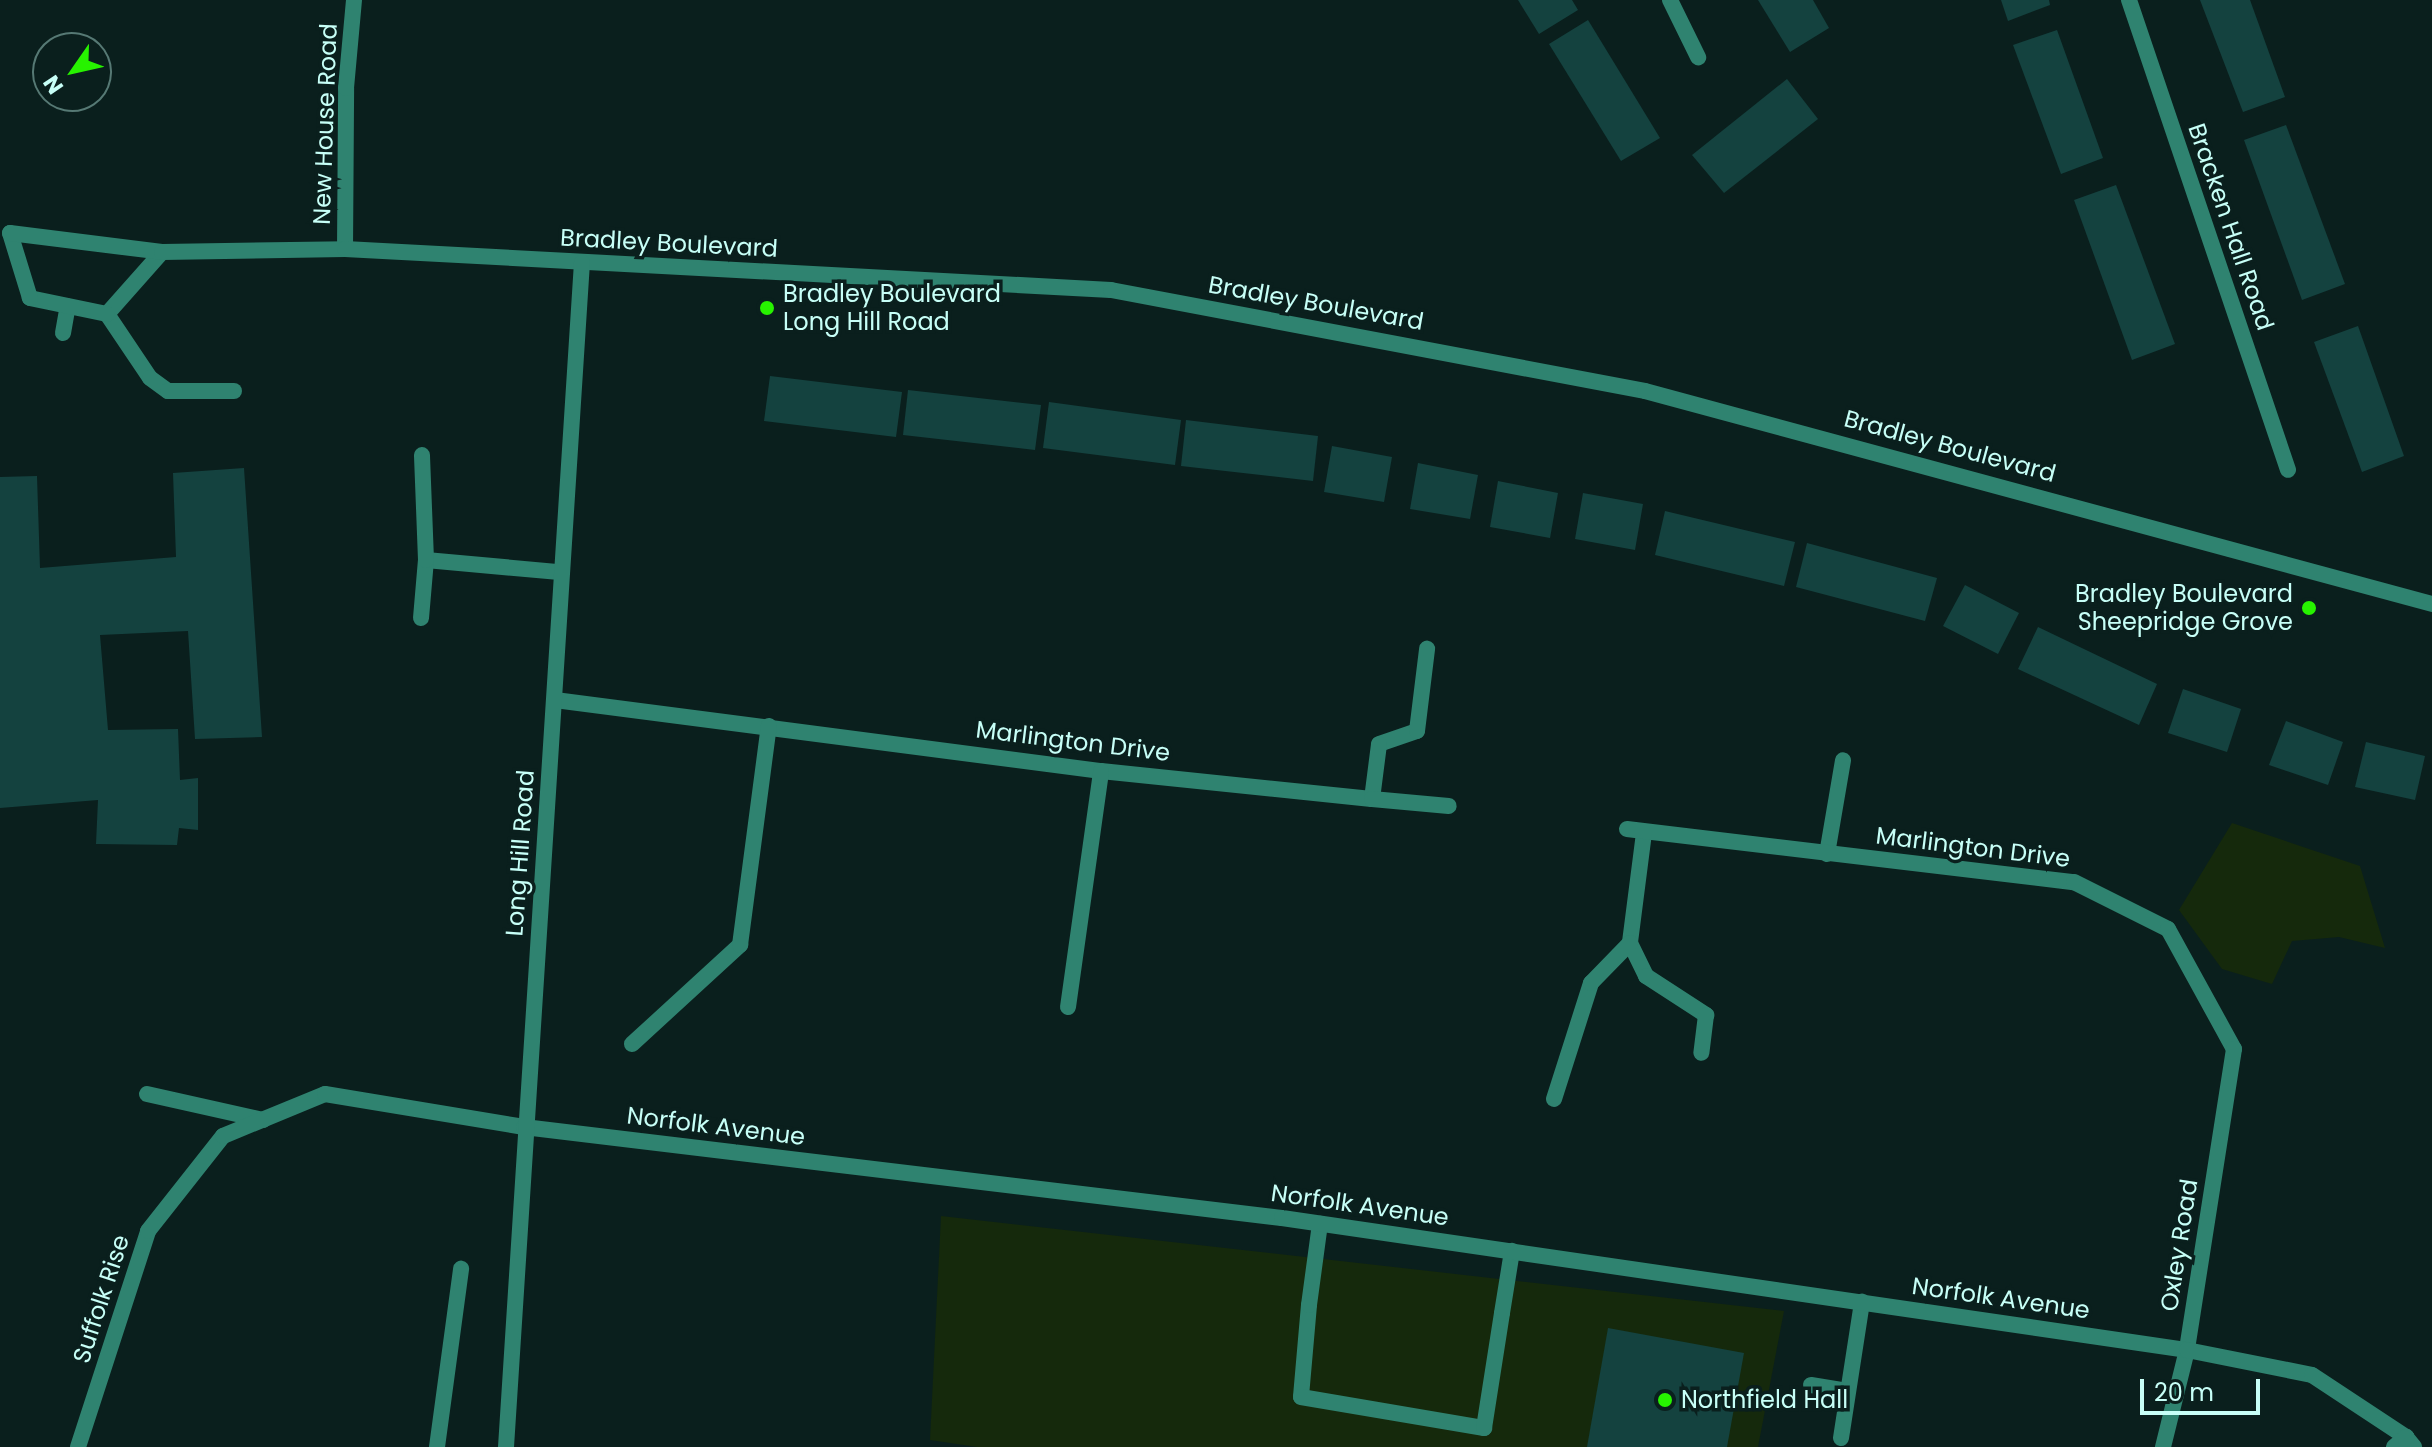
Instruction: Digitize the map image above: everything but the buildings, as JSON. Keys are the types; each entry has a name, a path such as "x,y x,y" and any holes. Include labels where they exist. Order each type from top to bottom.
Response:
{"street":[{"name":"New House Road","path":"345,249 346,88 354,0"},
{"path":"1670,0 1698,57"},
{"name":"Bracken Hall Road","path":"2129,0 2288,470"},
{"name":"Bradley Boulevard","path":"107,314 30,298 10,233 162,252 345,249 1111,290 1401,342 1660,395 2432,604"},
{"path":"162,252 107,314 150,378 168,391 234,391"},
{"name":"Long Hill Road","path":"506,1447 524,1127 555,700 559,572 582,262"},
{"path":"63,333 68,306"},
{"path":"421,618 426,560 422,455"},
{"path":"426,560 559,572"},
{"path":"1372,799 1379,744 1417,731 1427,649"},
{"name":"Marlington Drive","path":"555,700 1101,771 1449,806"},
{"path":"632,1044 740,945 769,726"},
{"path":"1827,854 1843,760"},
{"path":"1068,1007 1101,771"},
{"name":"Marlington Drive","path":"1627,829 2074,882 2168,929 2234,1049"},
{"path":"1644,833 1630,943 1646,976 1706,1015 1701,1053"},
{"path":"1554,1099 1591,983 1630,943"},
{"name":"Oxley Road","path":"2163,1447 2187,1350 2234,1049"},
{"path":"147,1094 263,1120"},
{"name":"Suffolk Rise","path":"78,1447 148,1231 223,1136 325,1094 524,1127"},
{"name":"Norfolk Avenue","path":"524,1127 1320,1224 2187,1350 2312,1375 2405,1444"},
{"path":"1320,1224 1301,1397 1484,1428 1512,1251"},
{"path":"437,1447 461,1269"},
{"path":"1841,1438 1862,1302"},
{"path":"1811,1385 1848,1391"}],"green space":[{"path":"2232,823 2360,866 2385,948 2339,937 2292,941 2272,984 2222,969 2179,910"},
{"path":"941,1216 1784,1311 1758,1447 977,1447 930,1440"}],"place":[{"name":"Bradley Boulevard Long Hill Road","path":"767,308"},
{"name":"Bradley Boulevard Sheepridge Grove","path":"2309,608"},
{"name":"Northfield Hall","path":"1665,1400"}]}
